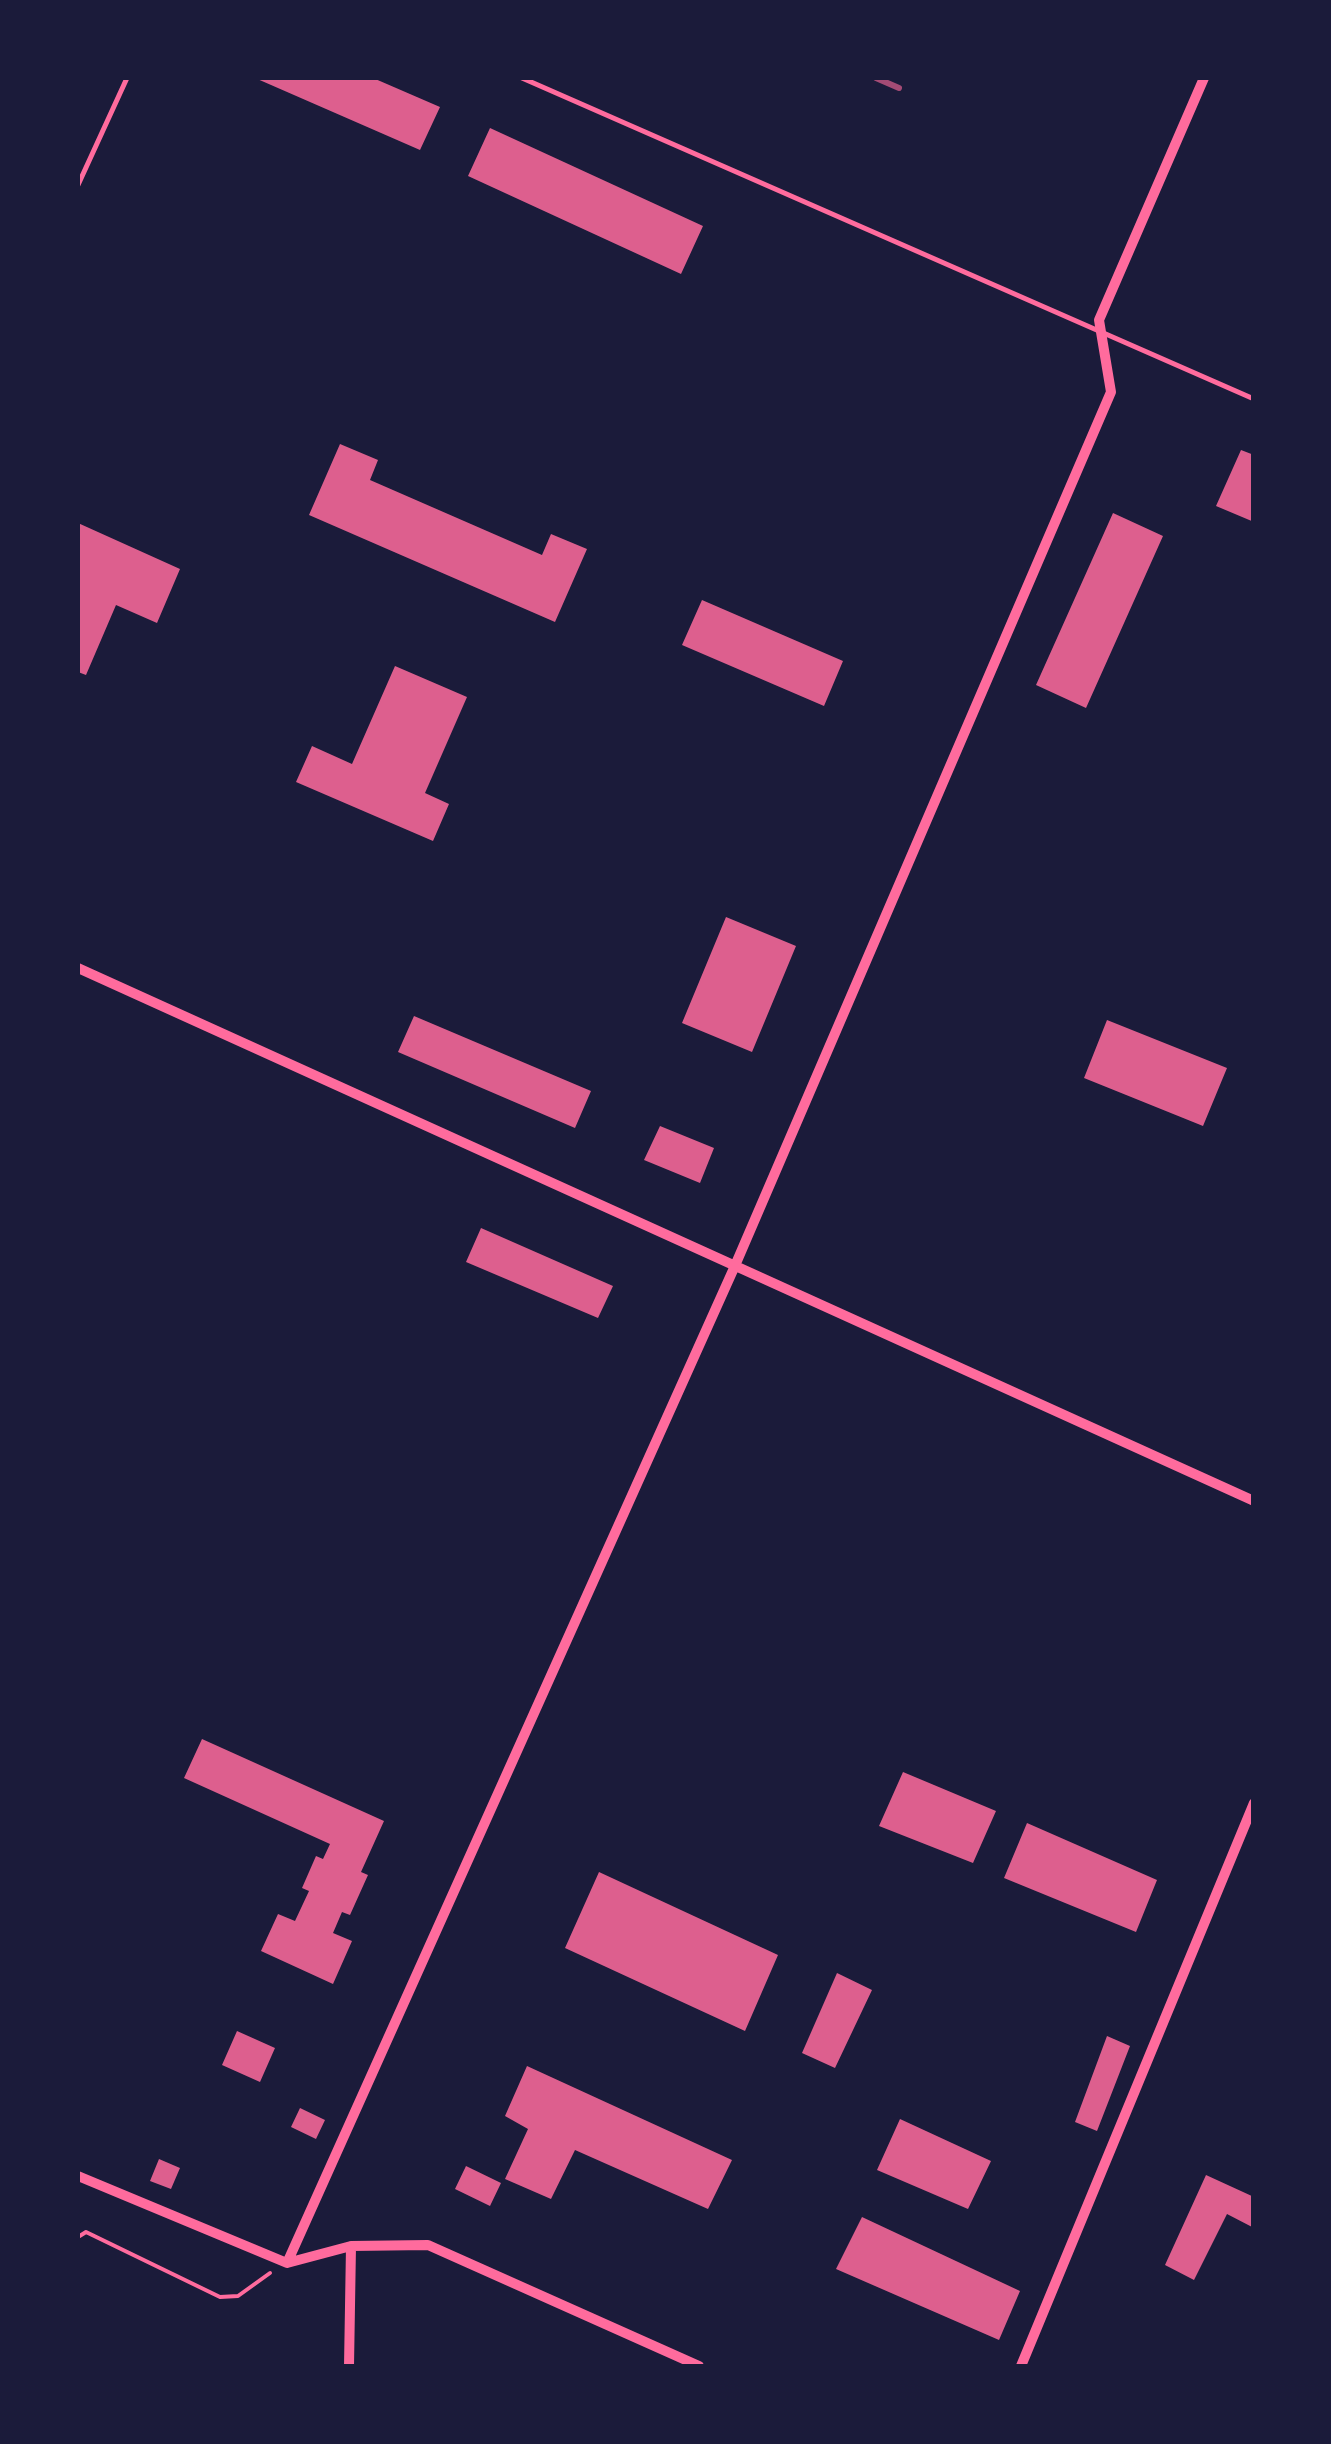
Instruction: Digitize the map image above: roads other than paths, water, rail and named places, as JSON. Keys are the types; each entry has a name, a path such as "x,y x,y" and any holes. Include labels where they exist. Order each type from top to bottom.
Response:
{"street":[{"path":"287,2263 734,1268 1110,392 1099,320 1204,78"},
{"path":"78,968 1254,1501"},
{"path":"1021,2366 1254,1803"},
{"path":"78,2176 287,2263 351,2246 428,2245 699,2366"},
{"path":"349,2366 351,2246"}],"lane":[{"path":"78,185 127,78"},
{"path":"522,78 1254,399"}],"railway":[{"path":"876,78 899,88"}]}
